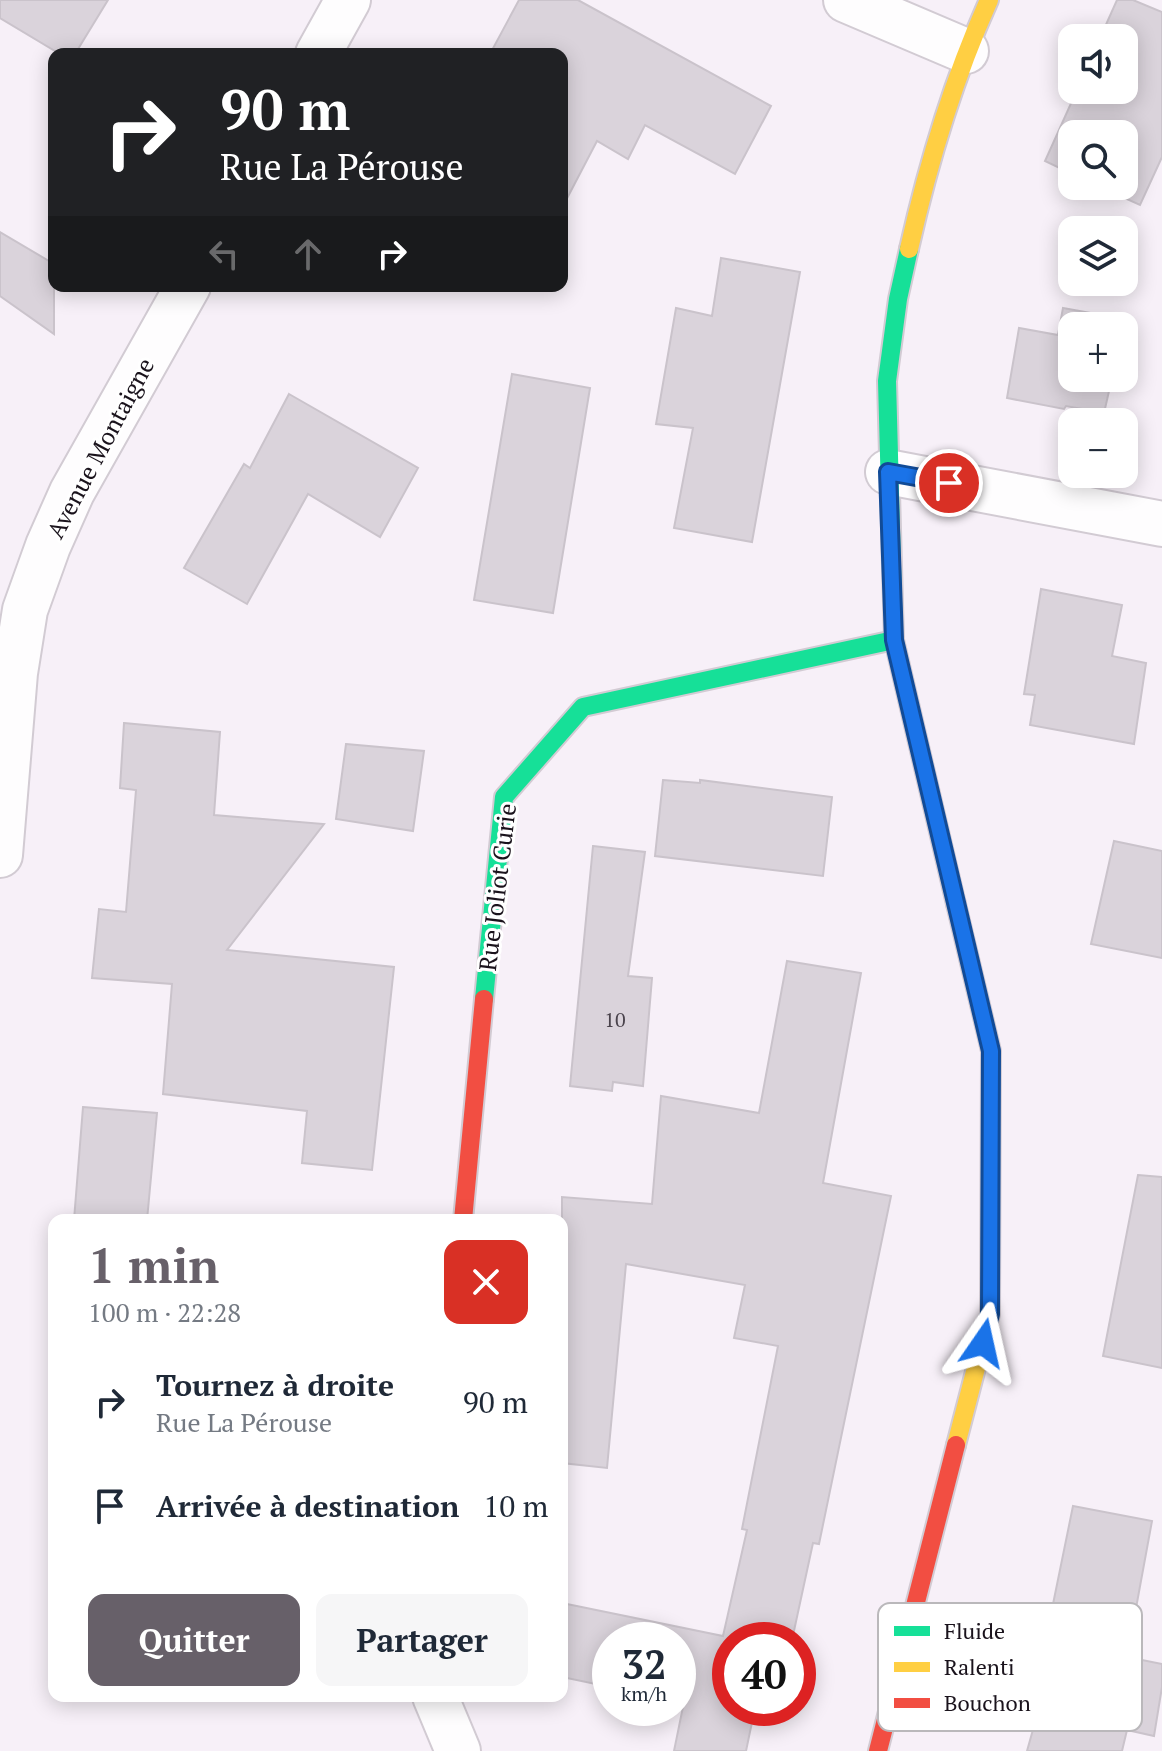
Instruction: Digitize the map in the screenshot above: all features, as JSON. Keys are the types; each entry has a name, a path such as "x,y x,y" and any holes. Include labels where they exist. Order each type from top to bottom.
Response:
{"street":[{"path":"321,48 348,0"},
{"path":"846,0 966,51"},
{"path":"916,1603 990,1314 991,1051 894,640 887,381 898,299 923,186 966,51 989,0"},
{"name":"Avenue Montaigne","path":"0,855 15,673 25,610 72,492 185,292"},
{"path":"888,472 1162,524"},
{"name":"Rue Joliot Curie","path":"464,1214 504,797 583,707 894,640"},
{"path":"438,1702 458,1751"},
{"path":"878,1751 883,1731"}],"building":[{"path":"0,0 108,0 79,48 50,48 0,18"},
{"path":"519,0 578,0 771,106 735,174 645,125 628,159 597,141 568,197 568,48 493,48"},
{"path":"1117,0 1133,0 1162,12 1162,157 1140,205 1129,200 1138,200 1138,120 1063,120 1071,104 1138,104 1138,24 1106,24"},
{"path":"1058,132 1058,167 1045,161"},
{"path":"0,232 48,260 48,292 54,292 54,334 0,296"},
{"path":"721,258 800,272 752,542 674,528 693,428 656,424 676,308 712,316"},
{"path":"1063,308 1085,312 1062,312"},
{"path":"1019,328 1058,335 1058,392 1109,392 1105,408 1059,408 1007,398"},
{"path":"512,374 590,388 553,613 474,600"},
{"path":"289,394 418,468 380,537 308,494 247,604 184,568 244,464 250,468"},
{"path":"1041,589 1122,605 1112,656 1146,663 1134,744 1030,725 1035,695 1024,694"},
{"path":"124,723 220,732 214,815 324,824 227,950 394,967 372,1170 302,1163 307,1111 163,1094 172,984 92,978 99,909 126,912 136,790 120,788"},
{"path":"346,744 424,751 413,831 336,819"},
{"path":"663,780 700,783 700,780 832,797 823,876 655,856"},
{"path":"1114,841 1162,851 1162,958 1091,944"},
{"path":"593,846 645,852 628,976 652,978 643,1086 613,1082 612,1091 570,1086"},
{"path":"787,961 861,973 823,1183 891,1196 819,1544 813,1543 796,1622 726,1622 747,1530 742,1529 778,1346 734,1338 745,1285 626,1264 607,1468 568,1464 568,1214 562,1214 562,1197 652,1204 661,1096 759,1113"},
{"path":"83,1107 157,1113 148,1214 74,1214"},
{"path":"1138,1175 1162,1177 1162,1368 1103,1356"},
{"path":"1073,1506 1152,1521 1137,1603 1053,1603"},
{"path":"568,1604 655,1622 592,1622 592,1683 568,1678"},
{"path":"696,1630 712,1634 712,1726 751,1726 746,1751 674,1751 679,1726 696,1726"},
{"path":"1142,1660 1162,1664 1162,1687 1154,1736 1132,1731 1142,1731"},
{"path":"1033,1731 1127,1731 1122,1751 1027,1751"}],"traffic: fast":[{"path":"909,249 898,299 887,381 894,640 956,904"},
{"path":"484,999 504,797 583,707 894,640"}],"traffic: slow":[{"path":"909,249 943,123 989,0"},
{"path":"956,904 991,1051 990,1314 956,1445"}],"traffic: jam":[{"path":"464,1214 484,999"},
{"path":"916,1603 956,1445"},
{"path":"878,1751 883,1731"}],"route":[{"path":"949,483 888,472 894,640 991,1051 990,1314 983,1343"}]}
